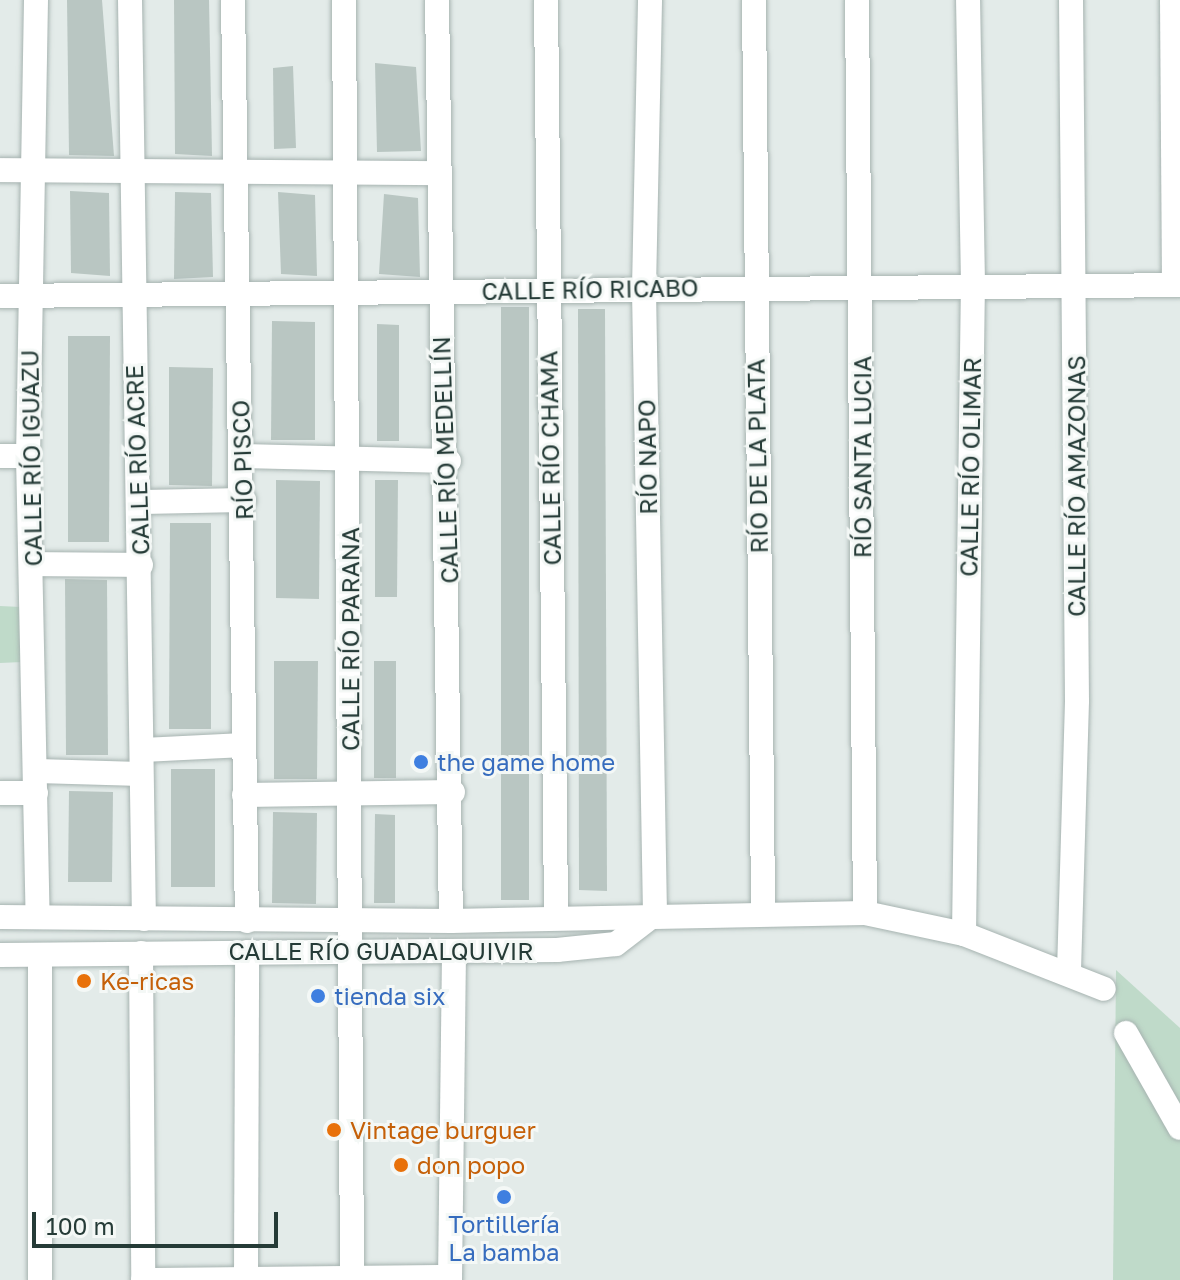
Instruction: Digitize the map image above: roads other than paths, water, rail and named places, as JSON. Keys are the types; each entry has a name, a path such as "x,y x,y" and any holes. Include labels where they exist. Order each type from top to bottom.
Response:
{"street":[{"name":"CALLE RÍO IGUAZU","path":"36,0 28,456 38,917"},
{"name":"CALLE RÍO ACRE","path":"130,0 130,298 142,502 144,919"},
{"name":"RÍO PISCO","path":"233,0 236,297 244,500 247,921"},
{"name":"CALLE RÍO PARANA","path":"344,0 351,292 349,918 352,1277"},
{"name":"CALLE RÍO MEDELLÍN","path":"437,0 437,293 449,461 453,792 451,921"},
{"name":"CALLE RÍO CHAMA","path":"546,0 556,915"},
{"name":"RÍO NAPO","path":"650,0 644,288 655,914"},
{"name":"RÍO DE LA PLATA","path":"754,0 763,912"},
{"name":"RÍO SANTA LUCIA","path":"857,0 865,913"},
{"name":"CALLE RÍO OLIMAR","path":"964,934 973,284 968,0"},
{"name":"CALLE RÍO AMAZONAS","path":"1069,971 1075,282 1071,0"},
{"path":"1172,0 1177,285"},
{"path":"0,170 348,176 437,173"},
{"name":"CALLE RÍO RICABO","path":"0,296 236,297 755,284 1075,282 1177,285"},
{"path":"0,456 28,456"},
{"path":"242,456 349,461 449,461"},
{"path":"142,502 244,500"},
{"path":"32,564 141,565"},
{"path":"0,793 36,782 244,745"},
{"path":"244,795 453,792"},
{"name":"CALLE RÍO GUADALQUIVIR","path":"0,917 451,921 556,915 865,913 964,934 1069,971 1104,989"},
{"name":"CALLE RÍO GUADALQUIVIR","path":"0,955 247,952 454,954 616,944 655,914"},
{"path":"246,1278 247,952"},
{"path":"141,953 143,1280 450,1278 454,954"},
{"path":"40,956 40,1280"},
{"path":"1126,1033 1180,1128"}],"place":[{"name":"the game home","path":"421,762"},
{"name":"Ke-ricas","path":"84,981"},
{"name":"tienda six","path":"318,996"},
{"name":"Vintage burguer","path":"334,1130"},
{"name":"don popo","path":"401,1165"},
{"name":"Tortillería La bamba","path":"504,1197"}]}
